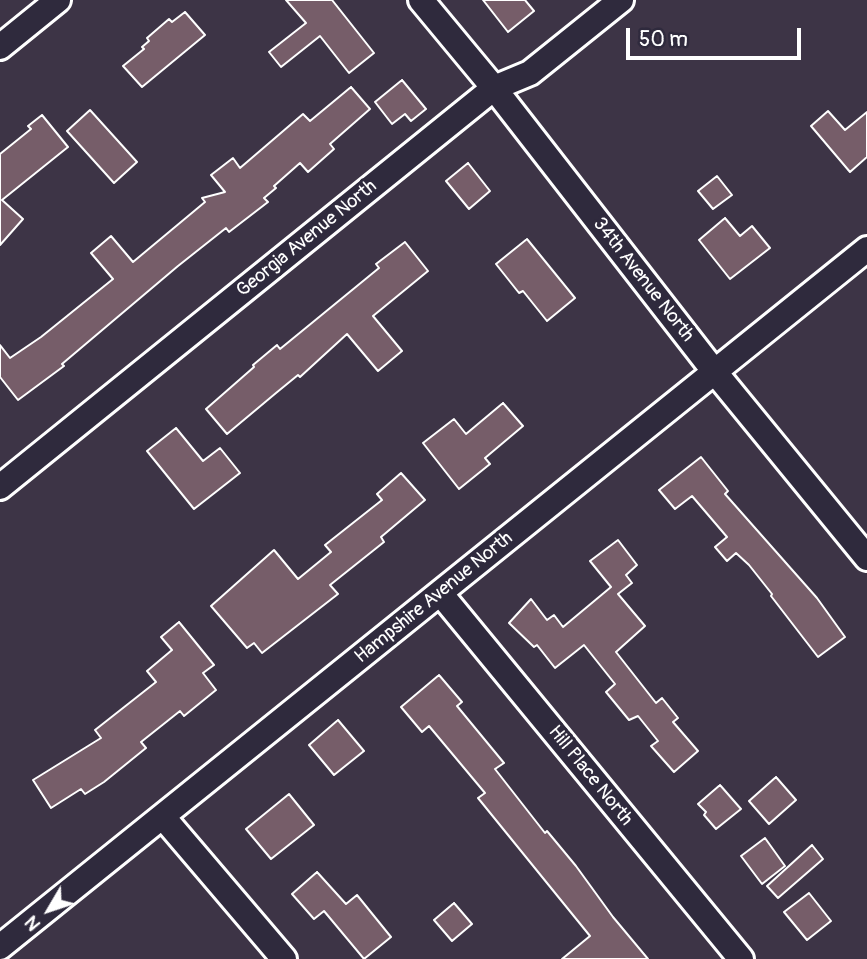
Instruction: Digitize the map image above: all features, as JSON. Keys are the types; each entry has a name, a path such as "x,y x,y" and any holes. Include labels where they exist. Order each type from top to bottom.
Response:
{"street":[{"path":"0,47 58,0"},
{"name":"34th Avenue North","path":"421,0 494,88 714,371 867,558"},
{"name":"Georgia Avenue North","path":"0,487 494,88 530,73 621,0"},
{"name":"Hampshire Avenue North","path":"0,947 867,249"},
{"name":"Hill Place North","path":"440,593 741,959"},
{"path":"163,817 284,959"}],"building":[{"path":"286,0 332,0 374,53 349,73 320,36 281,67 269,52 306,23"},
{"path":"483,0 525,0 534,11 508,32"},
{"path":"185,12 205,35 142,87 123,66 144,49 142,47 149,41 147,38 169,19 172,22"},
{"path":"402,80 426,109 411,121 405,114 392,124 375,102"},
{"path":"351,87 370,109 330,144 334,149 308,172 300,163 264,198 268,202 229,232 226,228 178,266 62,364 64,366 18,400 0,377 0,345 10,358 41,337 113,279 91,253 111,236 133,262 205,202 202,198 225,192 211,175 233,158 240,168 303,114 310,121"},
{"path":"90,110 137,162 114,183 67,131"},
{"path":"828,111 845,130 867,112 867,157 850,172 811,126"},
{"path":"42,115 68,147 2,200 23,219 0,245 0,154 31,129 28,126"},
{"path":"468,163 490,191 469,209 446,181"},
{"path":"717,176 732,195 713,209 698,191"},
{"path":"725,218 740,236 752,226 770,248 730,279 699,240"},
{"path":"527,239 575,298 547,321 523,291 519,293 496,264"},
{"path":"405,242 428,271 373,316 402,351 378,371 347,334 300,377 298,375 227,434 206,409 254,367 253,365 277,345 280,349 379,268 376,264"},
{"path":"503,403 523,426 485,458 490,464 459,489 423,443 454,419 466,434"},
{"path":"176,428 203,461 220,448 240,473 194,509 147,451"},
{"path":"701,457 728,491 725,494 817,598 845,637 818,657 749,565 736,553 727,561 715,547 727,537 692,496 675,509 659,490"},
{"path":"401,473 425,500 381,537 384,542 330,585 338,594 262,653 254,643 247,648 211,606 274,550 298,579 331,552 325,545 382,500 377,494"},
{"path":"618,540 637,565 626,575 632,583 618,594 645,626 616,652 656,703 662,698 678,718 673,722 698,751 674,772 651,746 658,741 638,716 629,720 606,692 615,684 584,645 555,668 537,645 534,647 509,623 531,599 547,620 554,615 563,627 611,587 590,561"},
{"path":"179,622 214,665 203,673 216,690 184,716 180,711 141,742 146,748 104,782 85,794 81,789 51,808 33,780 101,738 95,730 156,682 147,671 172,650 161,637"},
{"path":"439,675 462,702 457,706 504,763 495,769 545,833 547,831 576,866 648,959 562,959 590,936 478,798 485,793 429,726 422,732 401,707"},
{"path":"338,720 364,751 334,775 309,745"},
{"path":"776,777 796,800 769,824 749,801"},
{"path":"720,785 741,809 716,829 698,804"},
{"path":"289,794 314,825 271,859 246,829"},
{"path":"765,838 785,866 762,884 741,856"},
{"path":"812,845 823,859 778,898 767,886"},
{"path":"317,872 346,904 357,895 391,937 364,959 324,911 314,919 292,894"},
{"path":"809,893 831,921 807,940 784,912"},
{"path":"454,903 472,924 452,941 434,920"}]}
